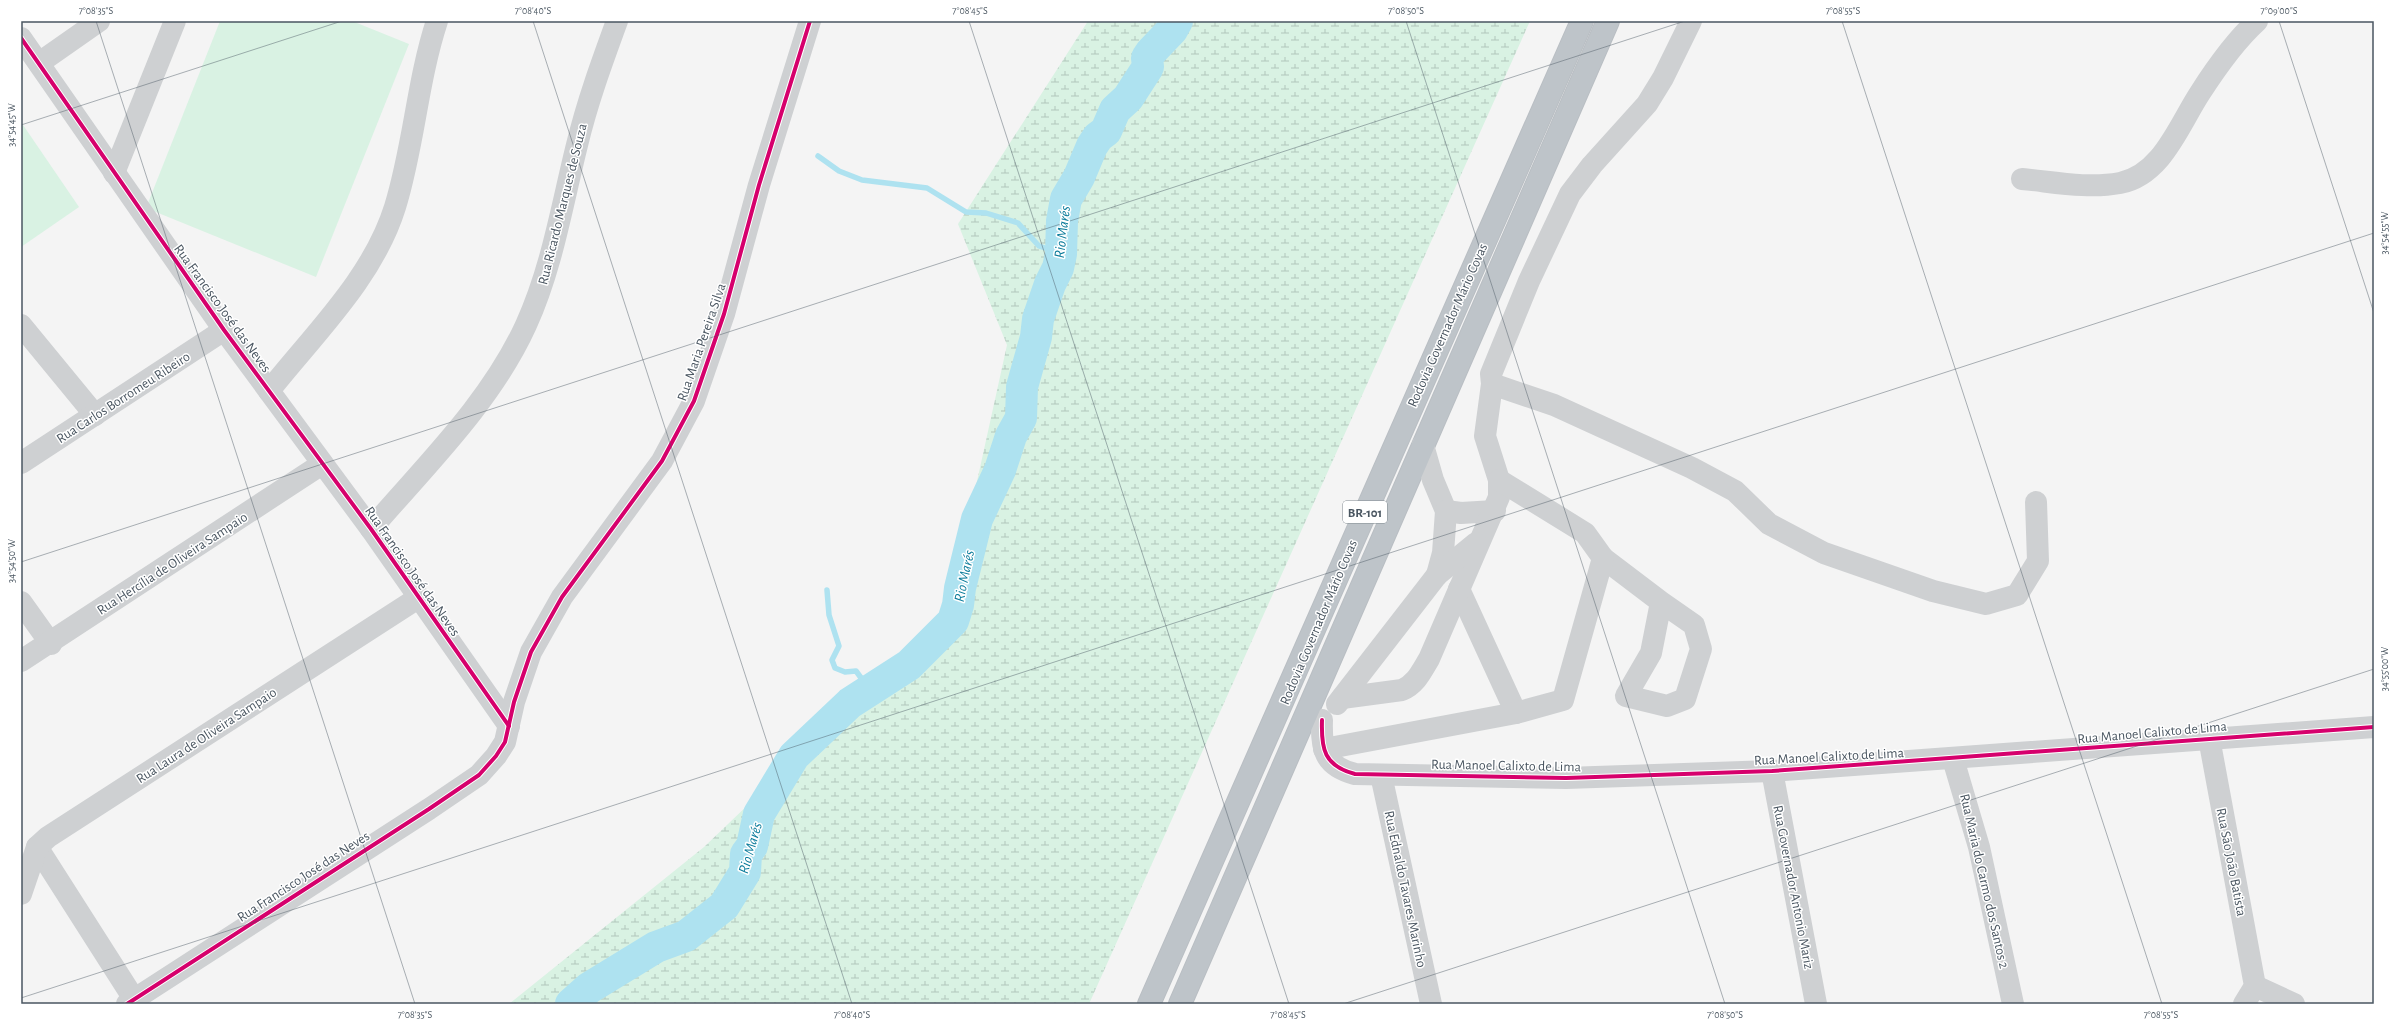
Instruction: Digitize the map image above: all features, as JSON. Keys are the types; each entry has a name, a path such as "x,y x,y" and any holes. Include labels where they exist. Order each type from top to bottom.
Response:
{"highway":[{"name":"Rodovia Governador Mário Covas","path":"1149,1004 1582,21"},
{"name":"Rodovia Governador Mário Covas","path":"1180,1004 1608,21"}],"street":[{"path":"39,63 99,21"},
{"path":"114,173 175,21"},
{"path":"269,390 362,274 382,239 395,207 427,50 437,21"},
{"name":"Rua Ricardo Marques de Souza","path":"371,529 474,408 507,362 526,325 545,278 577,144 597,75 617,21"},
{"name":"Rua Maria Pereira Silva","path":"509,726 531,652 562,597 662,461 694,401 724,314 761,177 810,21"},
{"path":"1342,698 1402,690 1416,680 1429,659 1478,541 1495,511 1499,497 1499,480 1485,436 1492,384 1491,374 1529,281 1570,194 1592,165 1647,104 1663,78 1691,21"},
{"path":"1492,384 1500,377 1550,258 1576,204 1603,167 1650,121 1666,102 1677,84 1706,21"},
{"path":"2022,179 2098,185 2121,183 2142,174 2158,161 2201,92 2243,34 2257,21"},
{"name":"Rua Francisco José das Neves","path":"21,38 224,330 371,529 509,726 505,742 480,775 130,1002"},
{"path":"21,324 95,415"},
{"name":"Rua Carlos Borromeu Ribeiro","path":"21,463 224,330"},
{"path":"1492,384 1554,405 1692,468 1735,491 1769,524 1824,553 1933,591 1986,604 2017,595 2038,561 2036,502"},
{"path":"1423,445 1433,480 1446,511 1443,553 1437,575"},
{"name":"Rua Hercília de Oliveira Sampaio","path":"21,661 50,644 322,464"},
{"path":"1499,480 1585,533 1602,558 1694,625 1701,649 1685,699 1667,706 1626,696 1651,653 1661,602"},
{"path":"1446,511 1461,513 1495,511"},
{"path":"1284,766 1342,698 1437,575 1478,541"},
{"path":"1322,720 1324,749 1516,713 1562,700 1602,558"},
{"path":"1459,589 1516,713"},
{"name":"Rua Laura de Oliveira Sampaio","path":"37,847 48,837 418,598"},
{"path":"21,602 50,644"},
{"name":"Rua Manoel Calixto de Lima","path":"1324,749 1328,759 1344,771 1355,774 1566,778 1772,771 1953,759 2209,738 2374,727"},
{"name":"Rua São João Batista","path":"2209,738 2249,995 2294,1004"},
{"name":"Rua Maria do Carmo dos Santos 2","path":"1953,759 1979,847 2013,1004"},
{"name":"Rua Governador Antonio Mariz","path":"1772,771 1816,1004"},
{"name":"Rua Ednaldo Tavares Marinho","path":"1381,775 1431,1004"},
{"path":"21,894 37,847"},
{"path":"37,847 130,1002"}],"green space":[{"path":"220,21 352,21 409,44 316,277 146,208"},
{"path":"1088,21 1530,21 1089,1004 509,1004 704,847 948,613 1007,345 958,224"},
{"path":"21,122 79,207 21,247"}],"waterway":[{"name":"Rio Marés","path":"571,1004 589,988 656,947 686,936 724,906 745,872 746,854 752,846 759,814 794,756 850,703 909,665 953,621 958,605 960,588 977,519 1000,470 1011,436 1021,418 1022,387 1036,337 1038,319 1050,284 1058,268 1061,254 1062,221 1066,199 1079,177 1092,146 1098,137 1106,131 1115,110 1128,98 1148,67 1147,58 1151,52 1172,30 1177,21"},
{"path":"818,156 839,171 862,180 927,188 966,212 986,213 1018,223 1039,246 1048,249 1061,245"},
{"path":"827,590 829,615 839,646 832,660 835,668 845,672 856,671 870,690"}],"cycle path":[{"path":"127,1004 429,809 479,775 496,756 505,742 514,702 531,652 562,597 662,461 694,401 724,314 759,185 810,21"},
{"path":"21,38 224,330 371,529 509,726"},
{"path":"1322,720 1322,740 1326,755 1337,766 1345,771 1355,774 1566,778 1772,771 2374,727"}]}
